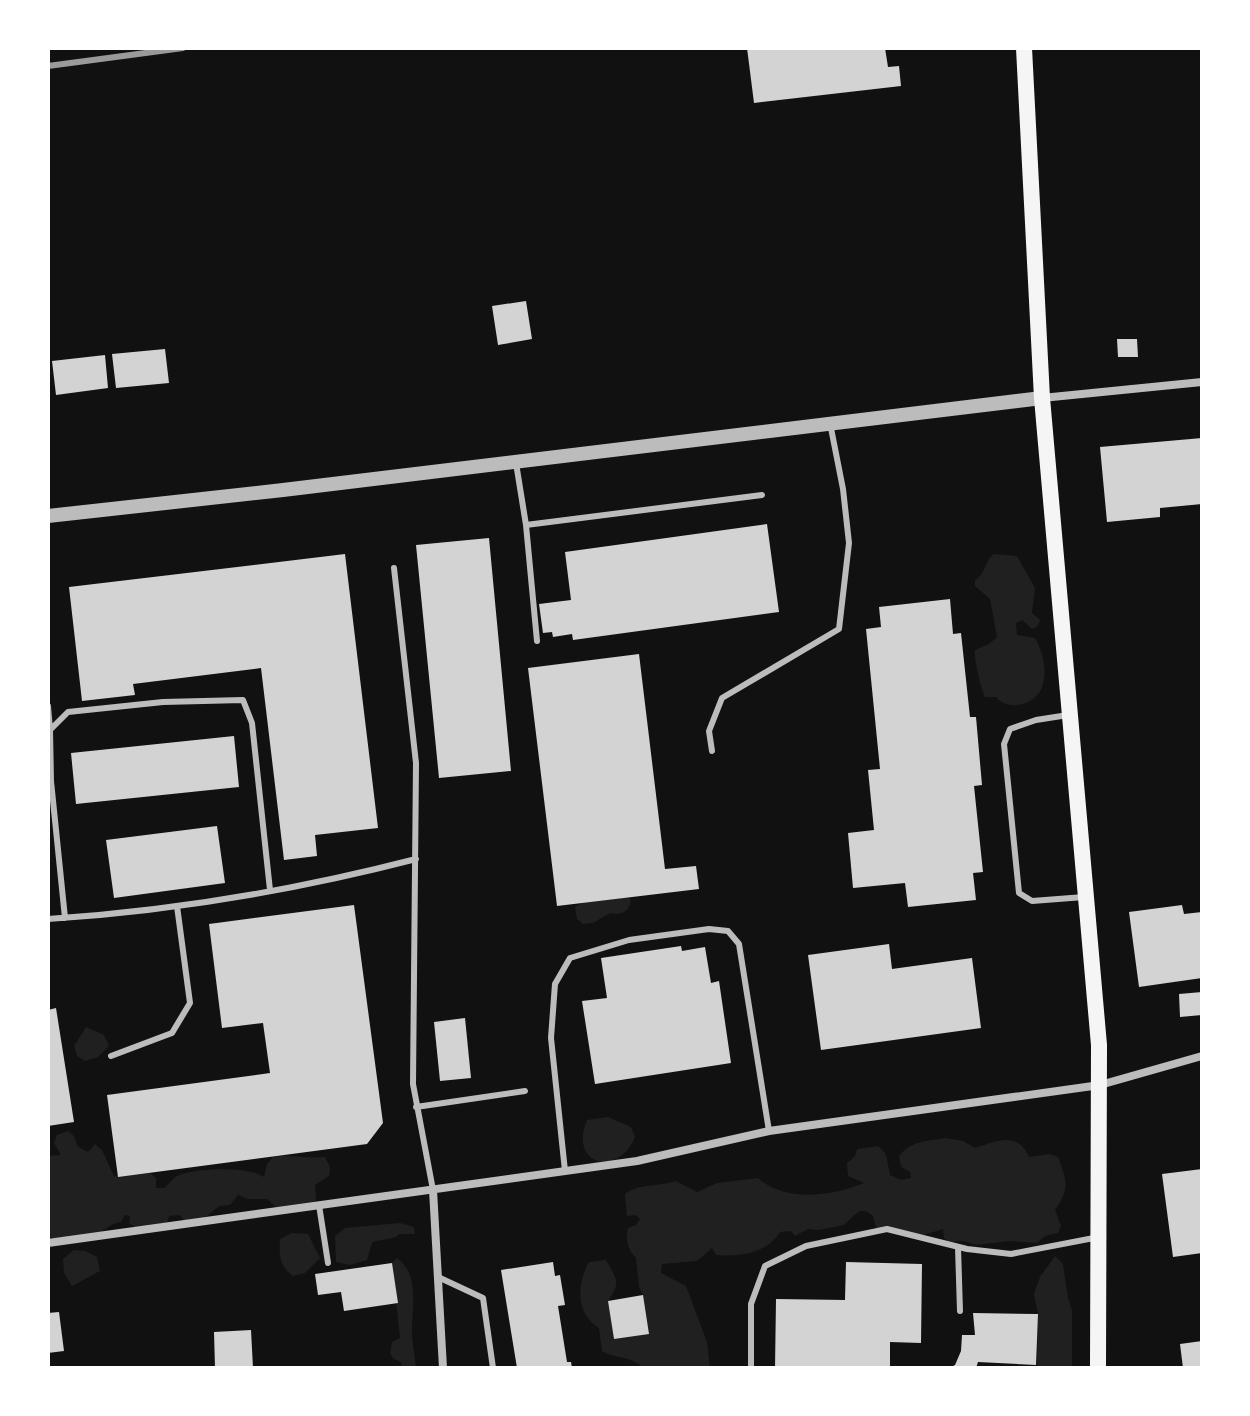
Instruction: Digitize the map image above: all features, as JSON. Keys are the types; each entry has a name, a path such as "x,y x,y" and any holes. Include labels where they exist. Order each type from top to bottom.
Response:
{"main road":[{"path":"1024,48 1042,398 1100,1085 1098,1368"}],"street":[{"path":"48,516 1042,398 1202,382"},
{"path":"48,1243 637,1161 769,1131 1100,1085 1202,1056"},
{"path":"433,1190 443,1368"}],"lane":[{"path":"712,751 709,731 722,698 839,629 849,543 843,489 830,423"},
{"path":"516,462 526,525 537,641"},
{"path":"526,525 762,495"},
{"path":"394,568 416,763 413,1084 433,1190"},
{"path":"49,730 68,712 163,702 243,700 252,723 270,890"},
{"path":"48,706 51,781 65,918"},
{"path":"1069,715 1036,720 1010,729 1004,744 1019,893 1032,901 1084,897"},
{"path":"48,919 116,915 177,906 339,879 416,859"},
{"path":"111,1056 172,1033 190,1003 177,906"},
{"path":"565,1171 551,1038 555,984 570,958 629,940 709,929 728,931 734,936 739,944 769,1131"},
{"path":"416,1107 525,1091"},
{"path":"319,1205 328,1263"},
{"path":"751,1368 751,1304 765,1266 806,1246 887,1229 958,1247 1011,1254 1099,1237"},
{"path":"958,1247 960,1311"},
{"path":"438,1277 483,1298 493,1368"}],"shaded area":[{"path":"994,554 1017,556 1035,588 1032,613 1040,620 1038,626 1032,629 1022,620 1016,623 1017,635 1035,638 1045,675 1039,693 1021,704 1007,704 996,697 985,697 977,668 975,650 997,637 990,599 975,586 975,580"},
{"path":"629,897 631,902 623,912 610,913 593,923 583,924 577,919 575,907 584,902"},
{"path":"86,1027 104,1035 109,1046 98,1057 85,1061 77,1056 74,1046"},
{"path":"608,1117 631,1127 635,1137 628,1150 618,1158 598,1161 584,1148 583,1136 587,1120"},
{"path":"68,1131 74,1136 78,1147 88,1152 95,1144 102,1150 114,1176 150,1173 156,1178 156,1188 164,1188 179,1175 198,1171 246,1171 264,1177 267,1164 273,1157 280,1156 325,1157 330,1167 329,1176 315,1185 316,1200 308,1207 280,1211 267,1199 248,1199 238,1195 230,1205 219,1206 200,1222 186,1224 180,1215 169,1216 166,1227 140,1230 129,1223 130,1216 125,1215 121,1222 93,1237 58,1239 48,1236 48,1156 61,1155 54,1143 57,1135"},
{"path":"946,1138 963,1141 975,1148 999,1141 1013,1141 1029,1157 1050,1154 1058,1157 1066,1184 1055,1210 1061,1226 1058,1233 1045,1236 1037,1243 1010,1241 976,1245 963,1241 949,1242 944,1238 943,1229 917,1237 887,1229 877,1231 873,1216 859,1211 844,1225 808,1229 795,1236 791,1231 780,1232 767,1245 752,1252 716,1255 712,1248 697,1261 662,1264 661,1273 686,1286 707,1342 710,1368 643,1368 634,1361 602,1351 599,1328 586,1315 580,1298 582,1279 589,1262 606,1260 615,1276 615,1289 608,1301 614,1339 643,1295 639,1287 636,1258 629,1248 627,1236 628,1228 640,1219 636,1215 627,1216 625,1194 637,1188 676,1181 697,1192 717,1183 758,1178 782,1191 824,1194 864,1183 848,1176 847,1163 855,1156 857,1149 878,1146 886,1154 890,1175 901,1180 911,1178 910,1172 901,1167 899,1157 903,1152 920,1143"},
{"path":"400,1223 414,1227 415,1234 400,1234 372,1243 367,1260 350,1265 336,1262 335,1236 345,1228"},
{"path":"292,1233 308,1234 320,1258 305,1273 293,1276 282,1264 280,1250 280,1239"},
{"path":"74,1250 97,1257 100,1271 72,1286 64,1273 63,1259"},
{"path":"1055,1256 1063,1264 1072,1310 1072,1368 1037,1368 1038,1314 1034,1294 1040,1277"},
{"path":"397,1258 404,1265 412,1284 412,1336 416,1368 402,1368 401,1362 390,1354 392,1342 400,1338 392,1263"}],"building":[{"path":"747,48 885,48 888,67 899,66 901,86 754,103"},
{"path":"526,301 532,339 498,345 492,306"},
{"path":"1117,339 1137,339 1138,357 1118,357"},
{"path":"165,349 169,383 116,388 112,354"},
{"path":"105,355 108,388 56,395 52,361"},
{"path":"1202,438 1202,504 1160,508 1160,517 1107,522 1100,447"},
{"path":"767,524 779,612 573,640 572,634 553,637 552,632 543,633 539,604 571,600 565,552"},
{"path":"489,538 511,771 439,778 416,545"},
{"path":"345,554 378,828 315,835 317,856 284,860 261,668 133,684 135,695 82,701 69,587"},
{"path":"950,599 953,634 961,633 970,717 976,717 982,785 974,786 983,872 973,873 976,900 908,907 905,883 853,888 848,833 874,830 868,770 880,769 866,629 881,627 879,607"},
{"path":"639,654 665,869 696,866 699,889 557,906 528,668"},
{"path":"234,736 239,787 76,804 71,753"},
{"path":"217,826 225,883 114,898 106,840"},
{"path":"354,905 383,1123 367,1144 118,1177 107,1095 270,1073 263,1023 222,1028 209,924"},
{"path":"1182,905 1184,914 1202,912 1202,978 1139,987 1129,912"},
{"path":"889,944 892,969 972,958 981,1028 821,1050 808,955"},
{"path":"681,946 682,951 705,947 711,983 719,981 731,1063 595,1084 582,1001 607,998 601,958"},
{"path":"1202,992 1202,1015 1180,1017 1179,994"},
{"path":"56,1008 74,1122 48,1126 48,1010"},
{"path":"465,1018 471,1078 440,1081 434,1022"},
{"path":"1202,1169 1202,1253 1173,1257 1162,1174"},
{"path":"553,1262 555,1276 560,1275 565,1305 558,1306 567,1362 571,1362 572,1368 517,1368 501,1270"},
{"path":"846,1262 922,1264 921,1343 890,1342 890,1368 775,1368 776,1299 845,1300"},
{"path":"392,1263 398,1303 344,1311 341,1292 318,1295 315,1274"},
{"path":"643,1295 649,1334 614,1339 608,1301"},
{"path":"59,1312 64,1351 48,1353 48,1313"},
{"path":"973,1313 1038,1314 1036,1365 978,1362 976,1368 949,1368 955,1365 961,1351 962,1335 975,1335"},
{"path":"251,1330 253,1368 215,1368 214,1332"},
{"path":"1202,1341 1202,1368 1183,1368 1180,1344"}],"railway":[{"path":"48,66 183,48"}]}
